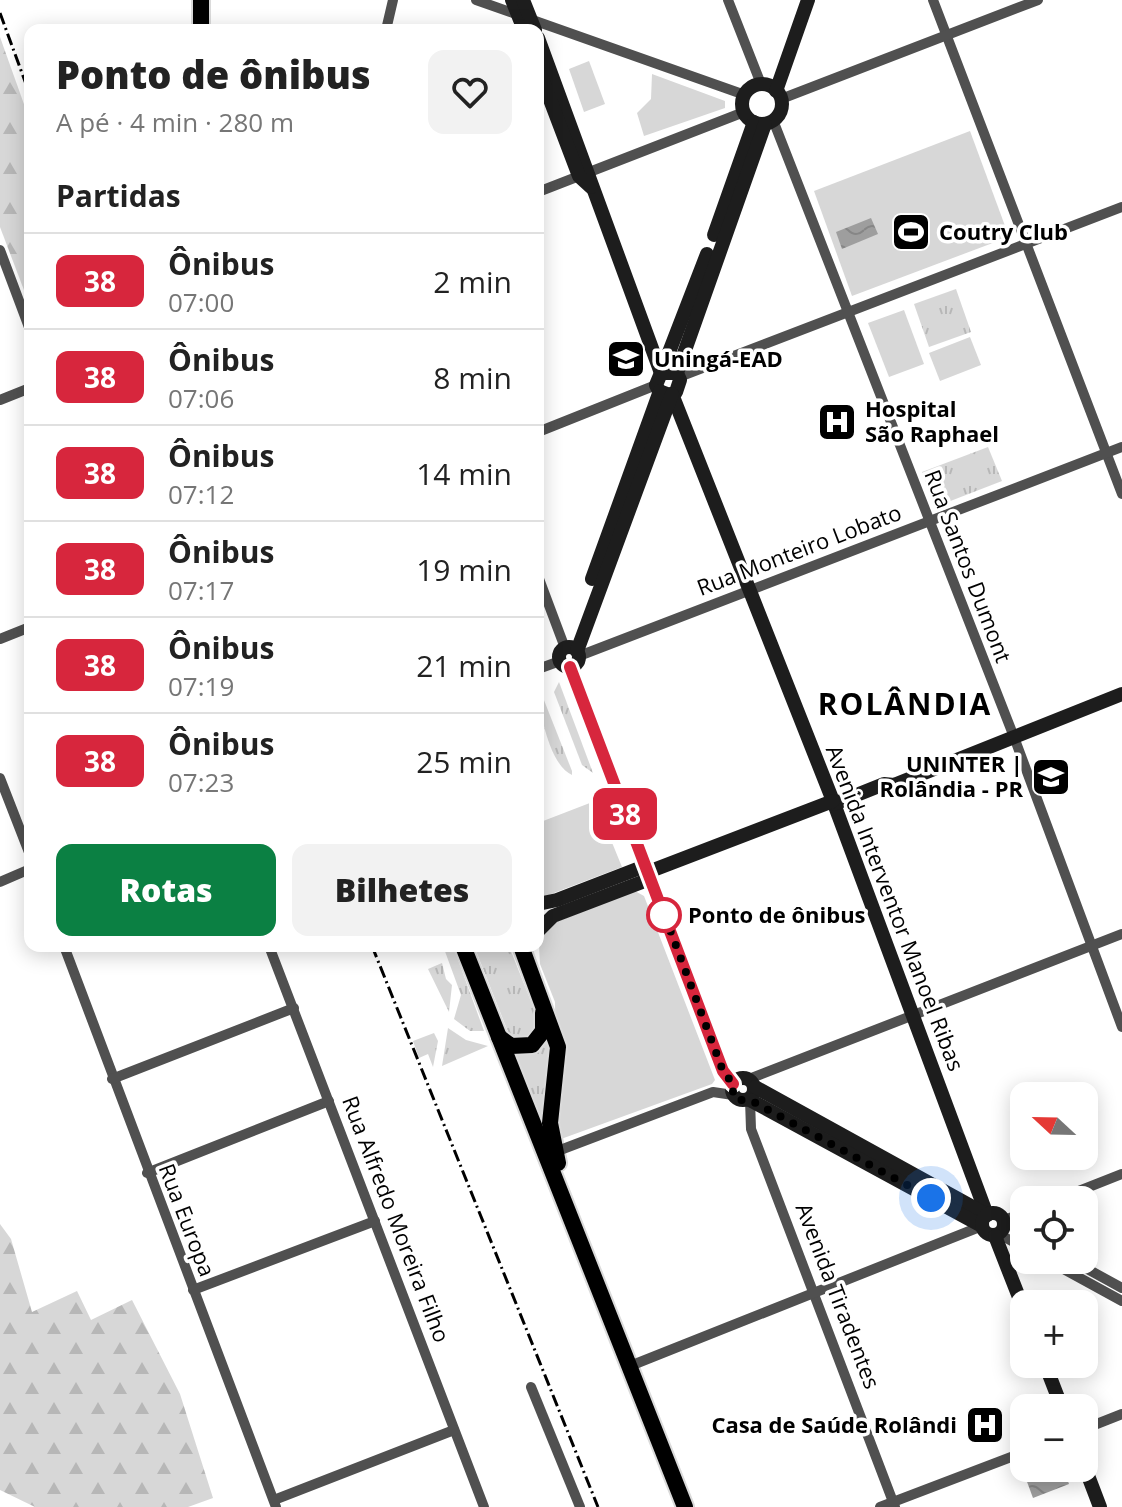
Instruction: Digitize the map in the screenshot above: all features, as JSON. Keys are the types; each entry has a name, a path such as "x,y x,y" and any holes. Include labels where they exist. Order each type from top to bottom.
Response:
{"main road":[{"path":"201,0 201,24"},
{"path":"465,952 568,1204 685,1507"},
{"path":"523,952 558,1047 550,1123 568,1204"},
{"path":"498,1036 511,1046 522,1048 541,1037 545,1023 537,989"}],"street":[{"path":"387,24 393,0"},
{"path":"476,0 745,95 772,90 946,35 1038,0"},
{"path":"544,190 586,179 781,111 728,0"},
{"path":"772,90 799,0"},
{"path":"772,90 808,0"},
{"path":"933,0 1122,494"},
{"name":"Avenida Interventor Manoel Ribas","path":"544,56 662,386 749,591 833,802 985,1220"},
{"name":"Avenida Interventor Manoel Ribas","path":"544,82 586,179"},
{"path":"570,655 662,386 759,120 745,95"},
{"name":"Rua Santos Dumont","path":"759,120 847,312 1013,734 1122,1027"},
{"path":"544,430 662,386 678,375 1122,207"},
{"path":"0,250 24,314"},
{"path":"662,386 678,375 710,260"},
{"path":"0,400 24,390"},
{"name":"Rua Monteiro Lobato","path":"544,666 1122,447"},
{"path":"544,591 723,1071 737,1100 751,1088 911,1014 1122,934"},
{"path":"0,639 24,629"},
{"path":"544,903 648,872 884,784 894,785 1122,687"},
{"path":"1013,734 1122,694"},
{"path":"0,778 24,840"},
{"path":"0,882 24,872"},
{"path":"544,925 553,916 648,872"},
{"name":"Rua Europa","path":"66,952 147,1173 275,1503"},
{"name":"Rua Alfredo Moreira Filho","path":"271,952 484,1507"},
{"path":"530,969 531,952"},
{"path":"112,1079 294,1008"},
{"path":"555,1152 713,1092 733,1090 742,1078 751,1088 985,1220"},
{"name":"Avenida Tiradentes","path":"751,1088 751,1129 894,1505"},
{"path":"147,1173 329,1101"},
{"path":"1092,1186 1122,1174"},
{"path":"630,1366 985,1220 995,1213 1018,1290"},
{"path":"985,1220 986,1234 1010,1223"},
{"path":"193,1290 375,1221"},
{"path":"1000,1230 1010,1231"},
{"path":"1000,1230 1010,1238"},
{"path":"1079,1274 1107,1286 1122,1288"},
{"path":"1090,1274 1122,1301"},
{"path":"531,1387 580,1507"},
{"path":"1098,1423 1122,1414"},
{"path":"275,1503 454,1430"},
{"path":"880,1507 894,1505 1010,1458"},
{"path":"1090,1482 1100,1507"}],"green space":[{"path":"0,37 24,104 24,290 0,227"},
{"path":"589,61 605,104 584,112 569,69"},
{"path":"652,74 725,101 725,108 644,136 637,113 651,99"},
{"path":"970,131 1008,234 1006,238 852,296 814,191"},
{"path":"956,289 971,332 929,347 914,304"},
{"path":"904,310 924,364 889,377 868,323"},
{"path":"970,337 981,365 940,381 929,353"},
{"path":"988,447 1002,481 935,507 922,472"},
{"path":"559,682 593,773 582,765 554,692"},
{"path":"544,700 572,775 557,760 546,735"},
{"path":"595,801 622,867 544,897 544,821"},
{"path":"635,891 644,896 715,1080 712,1084 561,1139 557,1135 555,1002 540,964 539,952 544,952 545,931 556,922"},
{"path":"445,952 455,952 484,1031 470,1031 454,1019 461,995"},
{"path":"476,952 511,952 538,1019 534,1034 523,1041 510,1037"},
{"path":"442,963 446,979 452,985 449,1012 428,969"},
{"path":"448,1028 466,1040 488,1046 442,1066"},
{"path":"434,1033 438,1041 433,1067 428,1054 419,1058 413,1041"},
{"path":"549,1038 551,1049 542,1130 512,1054 534,1052"},
{"path":"0,1224 11,1239 32,1312 77,1291 91,1320 132,1300 180,1394 213,1498 188,1507 35,1507 0,1490"}],"water":[{"path":"871,218 878,234 842,249 836,232"},
{"path":"1027,1482 1068,1482 1069,1484 1033,1498"}],"railway":[{"path":"0,13 24,79"},
{"path":"374,952 598,1507"}],"bus line":[{"name":"38","path":"570,667 723,1071 733,1084"}],"place":[{"name":"Coutry Club","path":"911,232"},
{"name":"Uningá-EAD","path":"626,359"},
{"name":"Hospital São Raphael","path":"837,422"},
{"name":"UNINTER | Rolândia - PR","path":"1051,777"},
{"name":"Ponto de ônibus","path":"664,915"},
{"name":"Casa de Saúde Rolândi","path":"985,1425"}],"district":[{"name":"ROLÂNDIA","path":"905,705"}],"route":[{"path":"664,915 660,903 723,1071 733,1084 733,1095 737,1100 750,1100 931,1198"}]}
